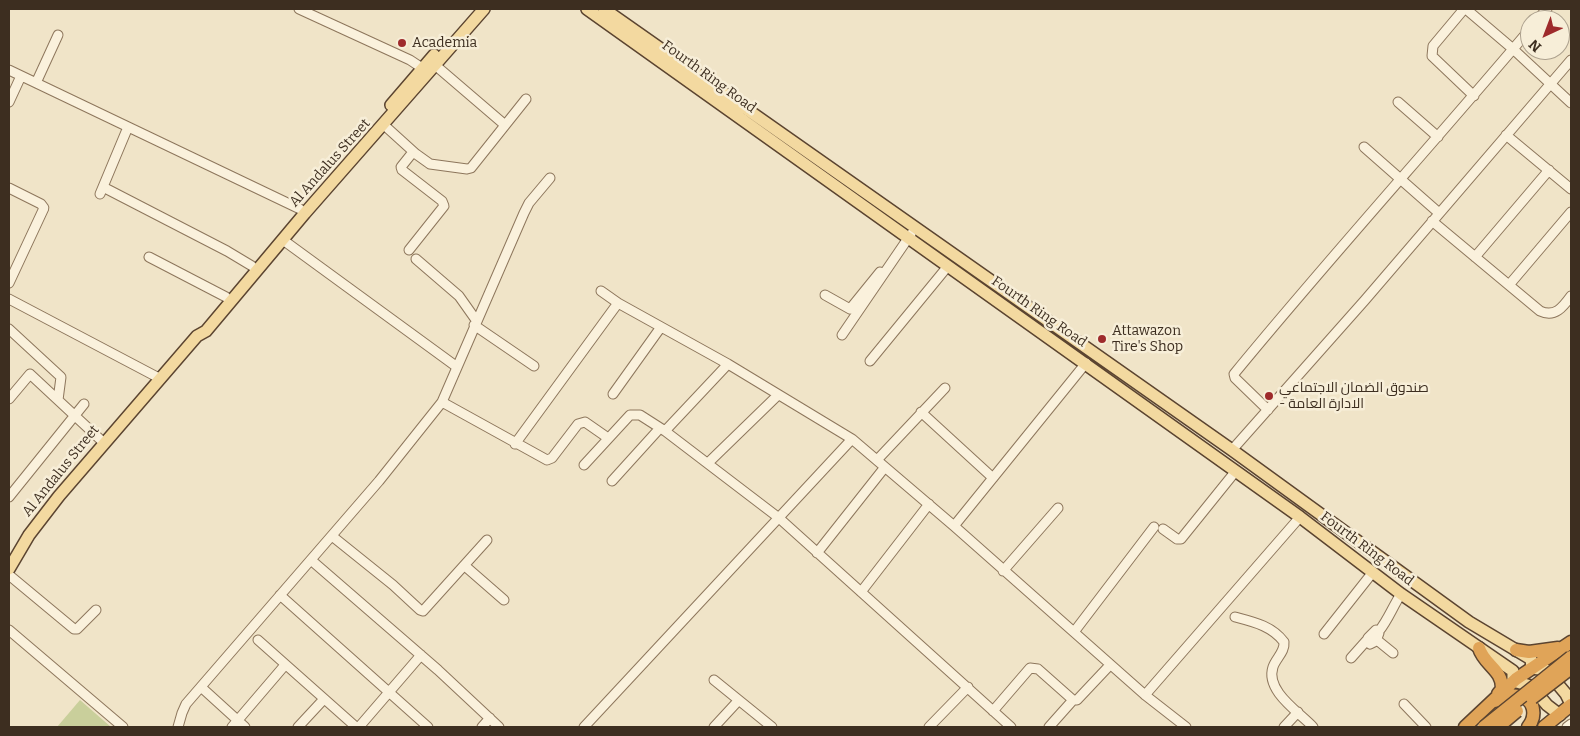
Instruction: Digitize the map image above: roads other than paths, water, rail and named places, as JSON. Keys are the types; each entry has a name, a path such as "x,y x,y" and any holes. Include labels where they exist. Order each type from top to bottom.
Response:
{"highway":[{"path":"1479,648 1484,658 1500,676 1502,682 1502,689 1491,702"},
{"path":"1516,650 1529,652 1568,649"},
{"path":"1464,727 1513,681 1532,668 1568,649"},
{"path":"1568,649 1565,652 1563,663 1571,678"},
{"path":"1484,727 1568,649"},
{"path":"1498,727 1571,668"},
{"path":"1491,702 1517,695 1527,699 1534,713 1532,723 1528,727"},
{"path":"1544,727 1571,705"}],"main road":[{"name":"Al Andalus Street","path":"29,536 103,442 197,336 206,331 384,125 393,108 422,68 475,9"},
{"name":"Al Andalus Street","path":"197,336 200,326 300,209 393,108 435,66 484,9"},
{"name":"Fourth Ring Road","path":"587,9 910,234 1062,331 1232,450 1471,624 1531,659 1532,668 1546,670 1566,694 1571,705"},
{"name":"Fourth Ring Road","path":"604,9 910,234 948,266 1300,517 1401,594 1513,671 1513,681"},
{"path":"1053,340 1054,334 1062,331"},
{"path":"9,555 29,536"},
{"path":"9,568 29,536"},
{"path":"1462,637 1471,624"},
{"path":"1513,681 1531,686 1547,705 1560,715"}],"street":[{"path":"299,9 310,11 410,60 422,68"},
{"path":"1474,96 1432,56 1433,46 1465,9 1513,49 1571,103"},
{"path":"36,83 58,35"},
{"path":"1268,410 1235,378 1234,374 1520,41"},
{"path":"1232,450 1571,60"},
{"path":"435,66 505,125"},
{"path":"9,70 300,209"},
{"path":"9,102 21,76"},
{"path":"384,125 413,152 430,164 467,169 471,168 526,99"},
{"path":"1398,102 1438,137"},
{"path":"128,127 101,191 227,251 252,266"},
{"path":"1506,135 1571,189"},
{"path":"1364,147 1439,213"},
{"path":"410,250 444,206 442,200 402,170 401,167 413,152"},
{"path":"1475,257 1549,170"},
{"path":"178,727 186,704 379,481 442,402 529,203 550,178"},
{"path":"9,188 41,204 44,208 9,284"},
{"path":"1509,285 1571,212"},
{"path":"1432,221 1532,305 1547,314 1563,306 1571,296"},
{"path":"825,295 850,309 910,234"},
{"path":"842,335 910,234"},
{"path":"283,240 457,367"},
{"path":"149,257 226,297"},
{"path":"416,259 459,296 475,323 534,366"},
{"path":"870,361 948,266"},
{"path":"601,291 618,303 728,364 852,439 929,504 1181,726"},
{"path":"9,299 159,378"},
{"path":"515,444 618,303"},
{"path":"613,394 661,327"},
{"path":"9,329 61,377 58,400"},
{"path":"612,481 728,364"},
{"path":"954,526 1086,364"},
{"path":"9,399 30,374 103,442"},
{"path":"877,460 945,388"},
{"path":"708,462 778,395"},
{"path":"442,402 547,460 552,458 578,424 582,422 585,422 608,438"},
{"path":"9,497 84,404"},
{"path":"921,412 993,478"},
{"path":"584,465 630,415 640,415 708,462 779,518 1011,727"},
{"path":"584,727 852,439"},
{"path":"818,553 885,467"},
{"path":"1074,632 1159,528 1181,539 1235,472"},
{"path":"862,592 929,504"},
{"path":"1003,571 1058,508"},
{"path":"1145,695 1300,517"},
{"path":"332,536 393,585 420,610 425,610 487,540"},
{"path":"311,560 421,655 500,727"},
{"path":"465,566 504,600"},
{"path":"1324,634 1373,572"},
{"path":"9,575 74,629 77,629 96,610"},
{"path":"1351,658 1374,637 1401,594"},
{"path":"280,595 428,727"},
{"path":"1235,617 1266,626 1284,642 1284,648 1273,666 1272,678 1279,695 1313,727"},
{"path":"9,630 123,727"},
{"path":"1374,637 1393,653"},
{"path":"258,640 357,727 421,655"},
{"path":"201,686 238,725 286,665"},
{"path":"1048,727 1073,700 1080,699 1110,665"},
{"path":"993,711 1030,668 1038,669 1073,700"},
{"path":"714,680 772,727"},
{"path":"929,727 968,687"},
{"path":"298,727 324,699"},
{"path":"714,727 738,701"},
{"path":"1404,704 1426,727"},
{"path":"1284,727 1298,712"},
{"path":"482,727 490,718"},
{"path":"1567,727 1571,724"}],"place":[{"name":"Academia","path":"402,43"},
{"name":"Attawazon Tire's Shop","path":"1102,339"},
{"name":"صندوق الضمان الاجتماعي - الادارة العامة","path":"1269,396"}]}
